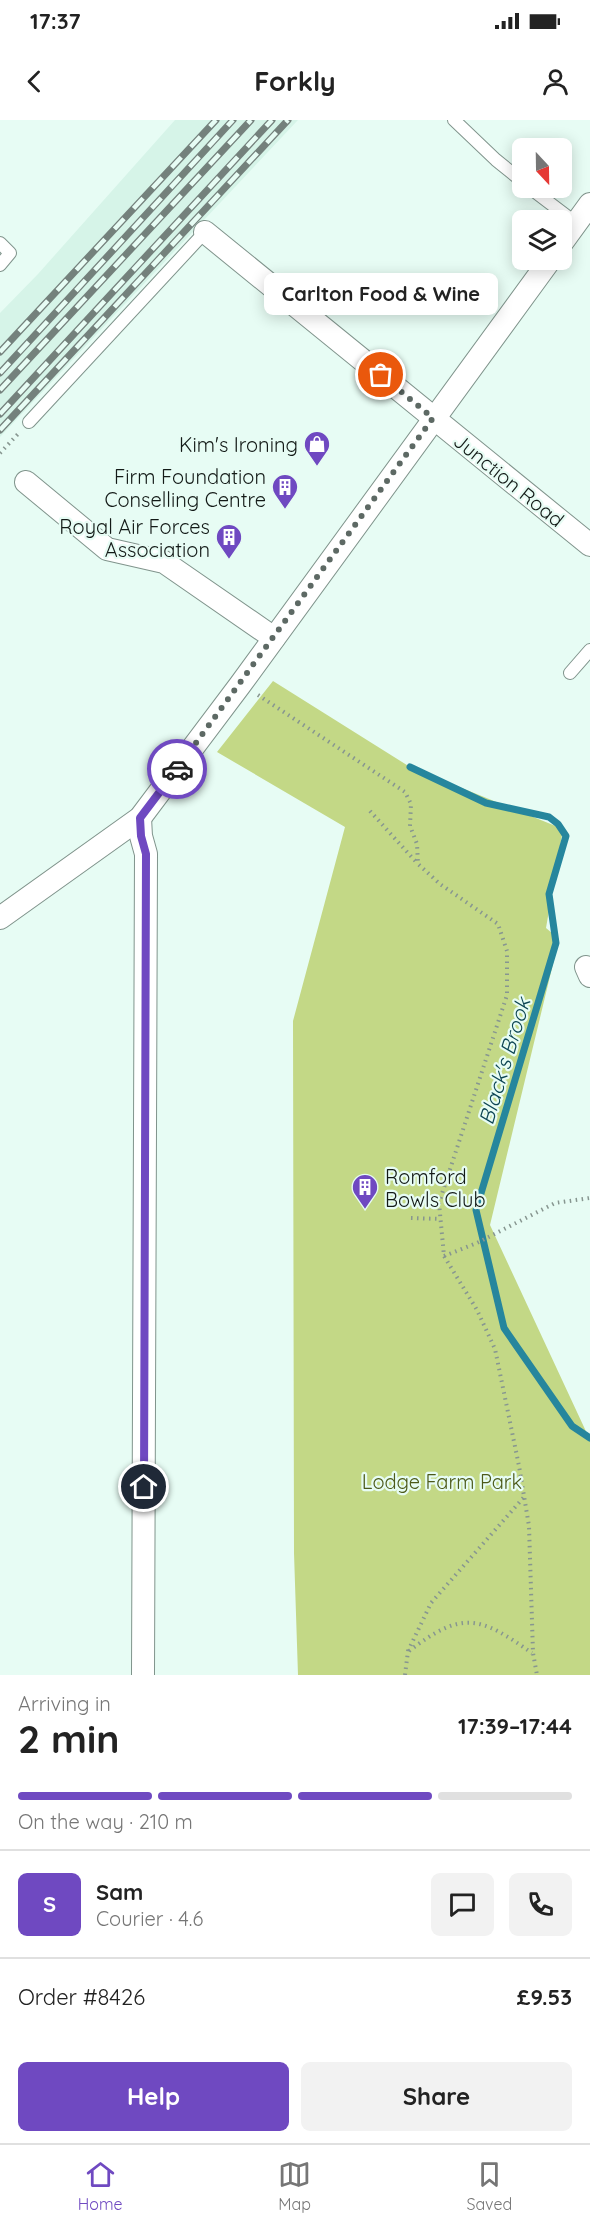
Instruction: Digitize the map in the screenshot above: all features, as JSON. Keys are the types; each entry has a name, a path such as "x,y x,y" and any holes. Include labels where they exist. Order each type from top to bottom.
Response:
{"street":[{"path":"572,229 590,204"},
{"name":"Junction Road","path":"205,232 590,545"},
{"path":"0,918 140,818 543,270"},
{"path":"26,482 107,549 164,562 274,638"},
{"path":"140,818 141,836 146,854 143,1675"}],"lane":[{"path":"454,120 512,173"},
{"path":"543,198 576,223"},
{"path":"29,422 205,232"},
{"path":"0,243 10,253 0,265"},
{"path":"570,673 590,650"}],"path":[{"path":"0,453 29,422"},
{"path":"255,693 405,792 411,804 410,826 417,844 418,864"},
{"path":"370,811 418,864 440,884 498,924 507,951 507,995 439,1203 444,1256 477,1310 495,1349 529,1526 533,1653 537,1675"},
{"path":"444,1256 477,1243 555,1203 590,1198"},
{"path":"411,1218 441,1218"},
{"path":"405,1675 408,1651 431,1603 524,1497"},
{"path":"408,1651 432,1634 454,1624 476,1622 501,1631 533,1653"}],"shaded area":[{"path":"175,120 298,120 0,437 0,313 38,274"}],"green space":[{"name":"Lodge Farm Park","path":"273,681 410,767 563,829 546,928 559,939 490,1225 590,1440 590,1675 298,1675 294,1553 293,1021 345,827 217,752"}],"waterway":[{"name":"Black's Brook","path":"410,767 486,803 549,817 558,824 566,836 549,894 556,943 476,1210 504,1328 572,1426 590,1438"}],"railway":[{"path":"0,352 216,120"},
{"path":"0,373 233,120"},
{"path":"0,390 251,120"},
{"path":"0,414 272,120"},
{"path":"0,430 288,120"}],"way so far":[{"path":"177,769 433,418 381,375"}],"place":[{"name":"Carlton Food & Wine","path":"381,375"},
{"name":"Kim's Ironing","path":"317,467"},
{"name":"Firm Foundation Conselling Centre","path":"285,510"},
{"name":"Royal Air Forces Association","path":"229,560"},
{"name":"Romford Bowls Club","path":"365,1210"}],"route":[{"path":"144,1487 146,854 141,836 140,818 177,769"}]}
